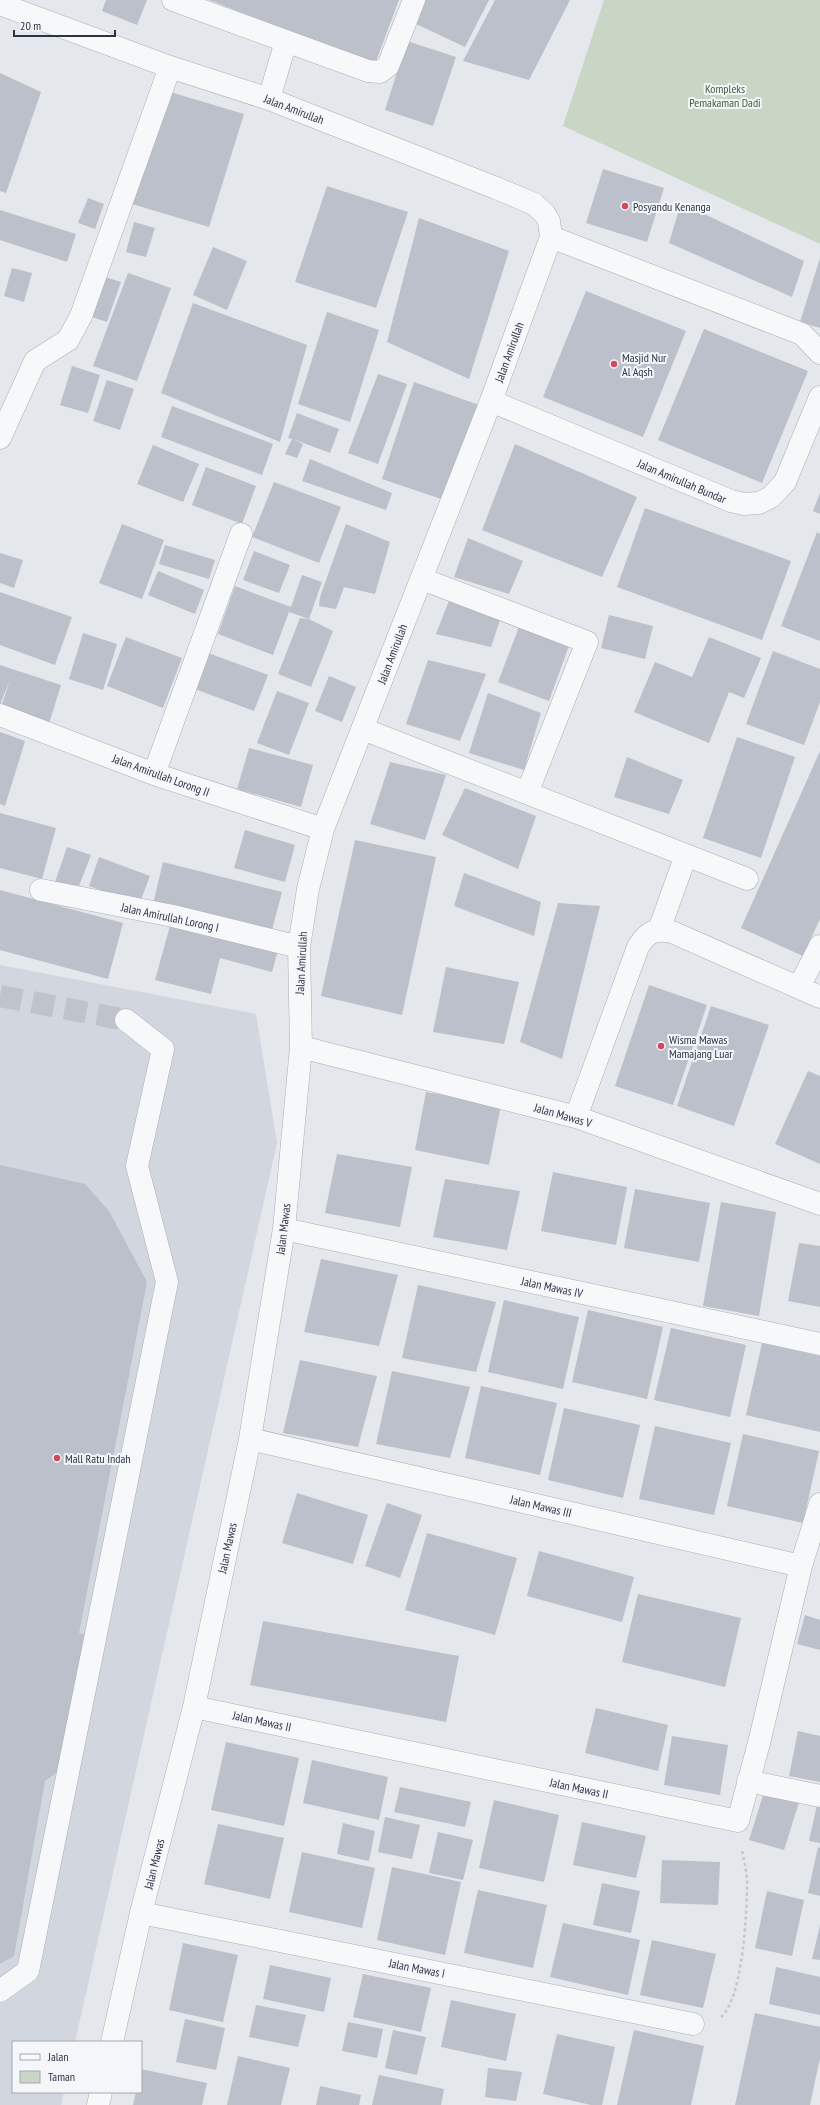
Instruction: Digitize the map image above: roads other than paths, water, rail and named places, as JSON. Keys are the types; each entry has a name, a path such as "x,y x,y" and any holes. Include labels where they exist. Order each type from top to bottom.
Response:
{"street":[{"path":"172,0 368,71 380,72 388,66 414,0"},
{"name":"Jalan Amirullah","path":"0,4 170,67 269,99 534,204 549,221 551,237 491,401 323,829 308,889 299,947 301,1047"},
{"path":"269,99 286,41"},
{"path":"0,438 35,361 68,340 80,316 170,67"},
{"path":"551,237 802,334 820,353"},
{"name":"Jalan Amirullah Bundar","path":"491,401 731,501 744,504 758,504 770,497 785,482 820,397"},
{"path":"154,774 241,534"},
{"path":"422,579 587,642 527,793"},
{"name":"Jalan Amirullah Lorong II","path":"0,715 154,774 323,829"},
{"path":"363,729 747,879"},
{"path":"659,930 686,855"},
{"name":"Jalan Amirullah Lorong I","path":"40,890 173,916 299,947"},
{"path":"576,1118 638,947 648,934 659,930 672,932 820,997"},
{"path":"799,987 820,946"},
{"path":"0,1991 28,1971 168,1282 137,1166 163,1049 126,1020"},
{"name":"Jalan Mawas V","path":"301,1047 576,1118 820,1204"},
{"name":"Jalan Mawas","path":"112,2041 141,1913 194,1707 250,1439 284,1229 301,1047"},
{"name":"Jalan Mawas IV","path":"284,1229 820,1344"},
{"name":"Jalan Mawas III","path":"250,1439 801,1566"},
{"path":"820,1504 801,1566 759,1743 748,1781 820,1796"},
{"name":"Jalan Mawas II","path":"194,1707 738,1822 748,1781"},
{"name":"Jalan Mawas I","path":"141,1913 693,2024"},
{"path":"98,2105 101,2093"}],"tunnel":[{"path":"0,996 126,1020"}],"place":[{"name":"Posyandu Kenanga","path":"625,206"},
{"name":"Masjid Nur Al Aqsh","path":"614,364"},
{"name":"Wisma Mawas Mamajang Luar","path":"661,1046"},
{"name":"Mall Ratu Indah","path":"57,1458"}],"park label":[{"name":"Kompleks Pemakaman Dadi","path":"725,95"}]}
